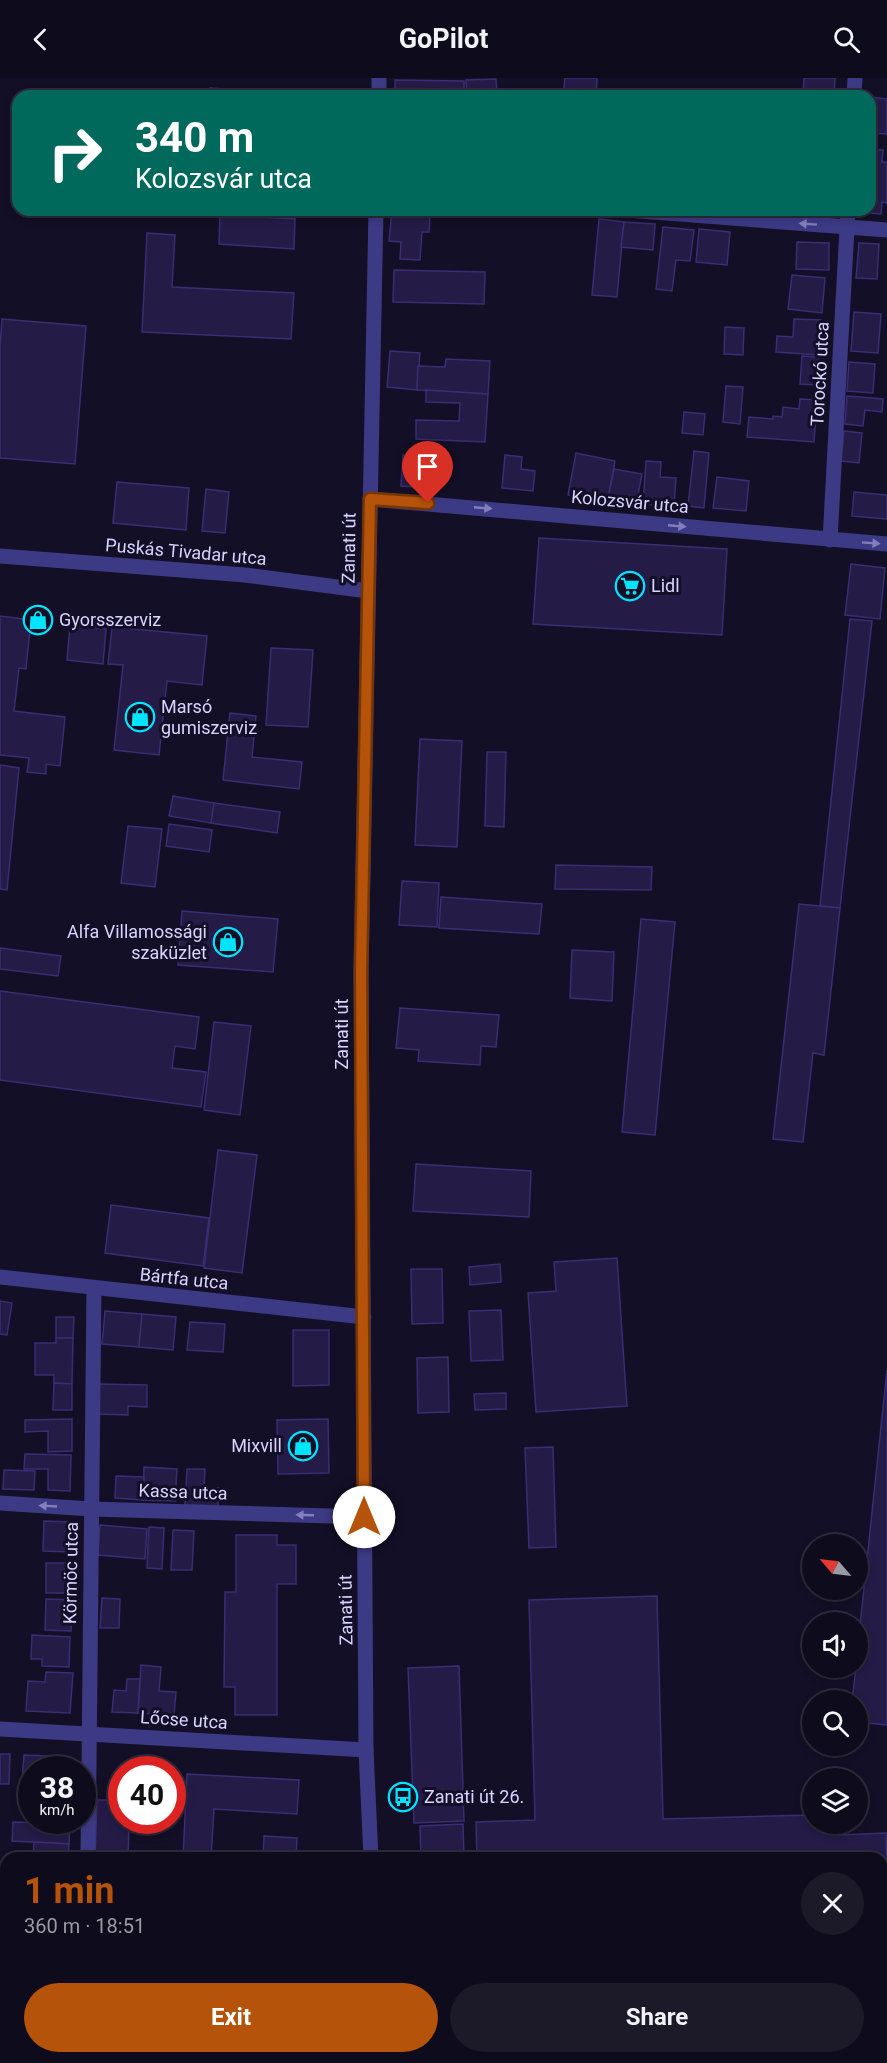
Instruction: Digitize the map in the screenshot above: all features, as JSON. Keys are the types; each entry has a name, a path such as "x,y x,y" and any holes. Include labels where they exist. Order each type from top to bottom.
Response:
{"street":[{"name":"Zanati út","path":"371,1852 366,1750 361,972 376,216"},
{"path":"705,216 887,230"},
{"name":"Torockó utca","path":"830,540 848,216"},
{"name":"Kolozsvár utca","path":"370,499 887,544"},
{"name":"Puskás Tivadar utca","path":"0,556 245,575 368,591"},
{"name":"Bártfa utca","path":"0,1277 364,1317"},
{"name":"Körmöc utca","path":"88,1852 94,1289"},
{"name":"Kassa utca","path":"0,1503 91,1509 364,1517"},
{"name":"Lőcse utca","path":"0,1729 366,1750"}],"building":[{"path":"565,78 597,78 596,90 564,90"},
{"path":"804,78 835,78 834,90 803,90"},
{"path":"496,79 497,90 467,90 466,80"},
{"path":"395,80 464,81 464,90 395,90"},
{"path":"210,88 238,90 210,90"},
{"path":"876,98 887,99 887,134 876,133"},
{"path":"876,149 883,150 882,162 887,162 887,203 882,202 881,214 876,214"},
{"path":"220,216 295,219 294,249 219,244"},
{"path":"241,216 295,216 295,219"},
{"path":"391,216 430,216 429,232 422,232 420,260 400,259 401,242 389,241"},
{"path":"599,219 624,222 617,297 592,295"},
{"path":"624,222 655,224 653,250 621,247"},
{"path":"663,227 694,230 690,261 676,260 672,291 656,289"},
{"path":"699,229 730,232 727,265 696,262"},
{"path":"147,233 175,235 172,287 294,293 291,339 142,332"},
{"path":"797,242 829,243 829,270 796,269"},
{"path":"859,243 879,244 877,279 856,278"},
{"path":"394,270 485,272 484,304 393,302"},
{"path":"792,275 825,278 822,313 788,309"},
{"path":"854,312 881,314 878,353 851,351"},
{"path":"2,319 86,326 75,464 0,458"},
{"path":"794,319 821,320 820,355 776,352 777,336 793,337"},
{"path":"725,327 744,328 743,355 724,354"},
{"path":"390,351 420,353 417,390 387,387"},
{"path":"802,356 819,357 817,385 800,384"},
{"path":"446,359 490,361 488,394 417,390 418,366 445,367"},
{"path":"849,362 875,364 873,393 847,391"},
{"path":"726,386 743,387 740,424 723,422"},
{"path":"426,390 488,394 485,442 416,439 416,420 459,421 460,403 426,402"},
{"path":"847,396 883,399 882,412 865,410 863,426 845,424"},
{"path":"800,399 817,400 814,442 747,437 749,417 773,419 773,416 782,417 783,407 799,409"},
{"path":"684,412 705,414 703,435 682,433"},
{"path":"844,431 862,433 859,463 841,461"},
{"path":"694,451 709,453 704,508 688,506"},
{"path":"576,453 615,461 607,503 568,495"},
{"path":"403,455 434,456 432,488 401,486"},
{"path":"505,455 522,457 521,469 535,471 533,491 502,488"},
{"path":"646,461 661,462 660,477 676,478 674,506 643,504"},
{"path":"614,469 642,474 636,505 608,499"},
{"path":"717,477 749,481 746,511 713,508"},
{"path":"117,482 189,488 186,530 113,523"},
{"path":"206,489 229,492 225,533 202,531"},
{"path":"854,492 887,495 887,519 852,516"},
{"name":"Lidl","path":"539,538 727,549 722,635 533,624"},
{"path":"851,564 885,568 880,619 845,615"},
{"path":"0,616 31,620 26,669 19,668 14,711 65,717 60,766 46,764 46,774 27,772 29,758 0,755"},
{"path":"850,619 872,621 840,908 820,906"},
{"path":"70,625 106,629 103,664 67,660"},
{"name":"Marsó gumiszerviz","path":"112,627 207,636 202,685 167,681 159,755 114,750 123,665 108,664"},
{"path":"271,648 313,650 308,727 266,725"},
{"path":"230,713 256,716 252,757 302,762 299,789 223,780"},
{"path":"420,739 462,741 457,847 415,845"},
{"path":"487,752 506,752 504,827 485,826"},
{"path":"0,765 19,768 7,890 0,889"},
{"path":"173,796 214,803 211,823 169,816"},
{"path":"214,803 280,812 277,833 211,823"},
{"path":"169,824 212,830 209,852 166,846"},
{"path":"128,826 162,829 155,887 121,883"},
{"path":"556,865 652,867 651,890 555,889"},
{"path":"402,881 439,883 437,927 399,925"},
{"path":"441,897 542,904 539,934 439,928"},
{"path":"799,904 840,908 824,1055 813,1053 803,1142 773,1139"},
{"name":"Alfa Villamossági szaküzlet","path":"182,911 278,919 273,972 178,965"},
{"path":"641,919 675,922 655,1135 622,1132"},
{"path":"0,948 61,956 58,976 0,969"},
{"path":"572,950 614,952 612,1001 570,998"},
{"path":"0,991 199,1017 195,1049 175,1046 172,1068 206,1072 201,1107 0,1080"},
{"path":"400,1008 499,1015 496,1047 481,1046 480,1065 418,1061 419,1050 396,1048"},
{"path":"214,1022 251,1026 240,1115 204,1110"},
{"path":"218,1150 257,1155 242,1273 204,1268"},
{"path":"416,1164 531,1171 529,1217 413,1211"},
{"path":"111,1205 209,1218 203,1266 105,1253"},
{"path":"617,1258 627,1406 536,1412 528,1293 556,1291 554,1262"},
{"path":"500,1264 501,1282 470,1285 469,1267"},
{"path":"411,1269 442,1269 443,1323 412,1324"},
{"path":"0,1301 12,1303 7,1335 0,1334"},
{"path":"501,1310 503,1360 471,1361 469,1311"},
{"path":"105,1311 142,1314 139,1347 102,1344"},
{"path":"142,1314 176,1317 173,1350 139,1347"},
{"path":"56,1317 74,1317 73,1338 56,1338"},
{"path":"190,1322 225,1324 223,1352 187,1350"},
{"path":"293,1330 329,1330 329,1385 293,1386"},
{"path":"56,1338 73,1338 72,1384 54,1383 54,1375 35,1375 35,1343 56,1343"},
{"path":"448,1357 449,1412 418,1413 417,1358"},
{"path":"887,1370 887,1725 868,1723 868,1690 853,1690 855,1678 868,1678 868,1612 861,1612 863,1600 868,1600 868,1550"},
{"path":"54,1383 72,1384 72,1410 53,1410"},
{"path":"99,1384 147,1385 147,1407 128,1406 128,1415 98,1414"},
{"path":"506,1393 506,1409 475,1410 474,1394"},
{"path":"72,1419 72,1451 48,1452 48,1431 25,1432 25,1420"},
{"name":"Mixvill","path":"328,1419 329,1473 278,1474 277,1420"},
{"path":"553,1447 556,1547 529,1548 525,1448"},
{"path":"25,1454 71,1455 70,1491 48,1490 48,1469 24,1469"},
{"path":"144,1467 177,1469 175,1501 143,1500"},
{"path":"187,1469 205,1469 204,1488 219,1488 218,1506 185,1505"},
{"path":"4,1470 35,1471 34,1490 3,1489"},
{"path":"116,1476 144,1477 143,1500 115,1498"},
{"path":"44,1521 73,1522 72,1552 43,1551"},
{"path":"100,1525 147,1529 145,1559 98,1555"},
{"path":"149,1527 164,1528 162,1569 147,1568"},
{"path":"173,1530 194,1531 192,1570 171,1570"},
{"path":"236,1535 277,1535 277,1545 296,1545 296,1584 277,1584 277,1715 235,1715 235,1687 224,1687 225,1592 236,1592"},
{"path":"46,1563 71,1563 71,1593 46,1593"},
{"path":"657,1596 663,1819 802,1815 802,1834 886,1833 886,1852 477,1852 476,1822 535,1820 529,1600"},
{"path":"102,1598 120,1599 119,1628 100,1628"},
{"path":"46,1599 72,1600 71,1631 45,1630"},
{"path":"32,1635 70,1637 69,1667 42,1666 42,1659 31,1659"},
{"path":"141,1665 161,1667 159,1691 176,1692 174,1715 138,1713"},
{"path":"459,1666 464,1821 414,1823 408,1668"},
{"path":"46,1672 73,1673 70,1713 26,1711 28,1681 45,1682"},
{"path":"127,1679 140,1679 138,1713 112,1712 114,1690 126,1691"},
{"path":"0,1754 10,1754 9,1784 0,1784"},
{"path":"187,1774 299,1780 297,1814 214,1809 211,1852 183,1852 184,1834 186,1834"},
{"path":"97,1800 108,1800 108,1834 129,1834 128,1852 95,1852"},
{"path":"13,1822 18,1822 18,1834 69,1834 69,1844 12,1841"},
{"path":"463,1824 464,1852 421,1852 420,1826"},
{"path":"264,1836 297,1838 296,1852 263,1852"},
{"path":"34,1842 69,1844 68,1852 33,1852"}],"place":[{"name":"Lidl","path":"630,586"},
{"name":"Gyorsszerviz","path":"38,620"},
{"name":"Marsó gumiszerviz","path":"140,717"},
{"name":"Alfa Villamossági szaküzlet","path":"228,942"},
{"name":"Mixvill","path":"303,1446"},
{"name":"Zanati út 26.","path":"403,1797"}],"route":[{"path":"364,1517 361,972 370,499 428,503"}]}
